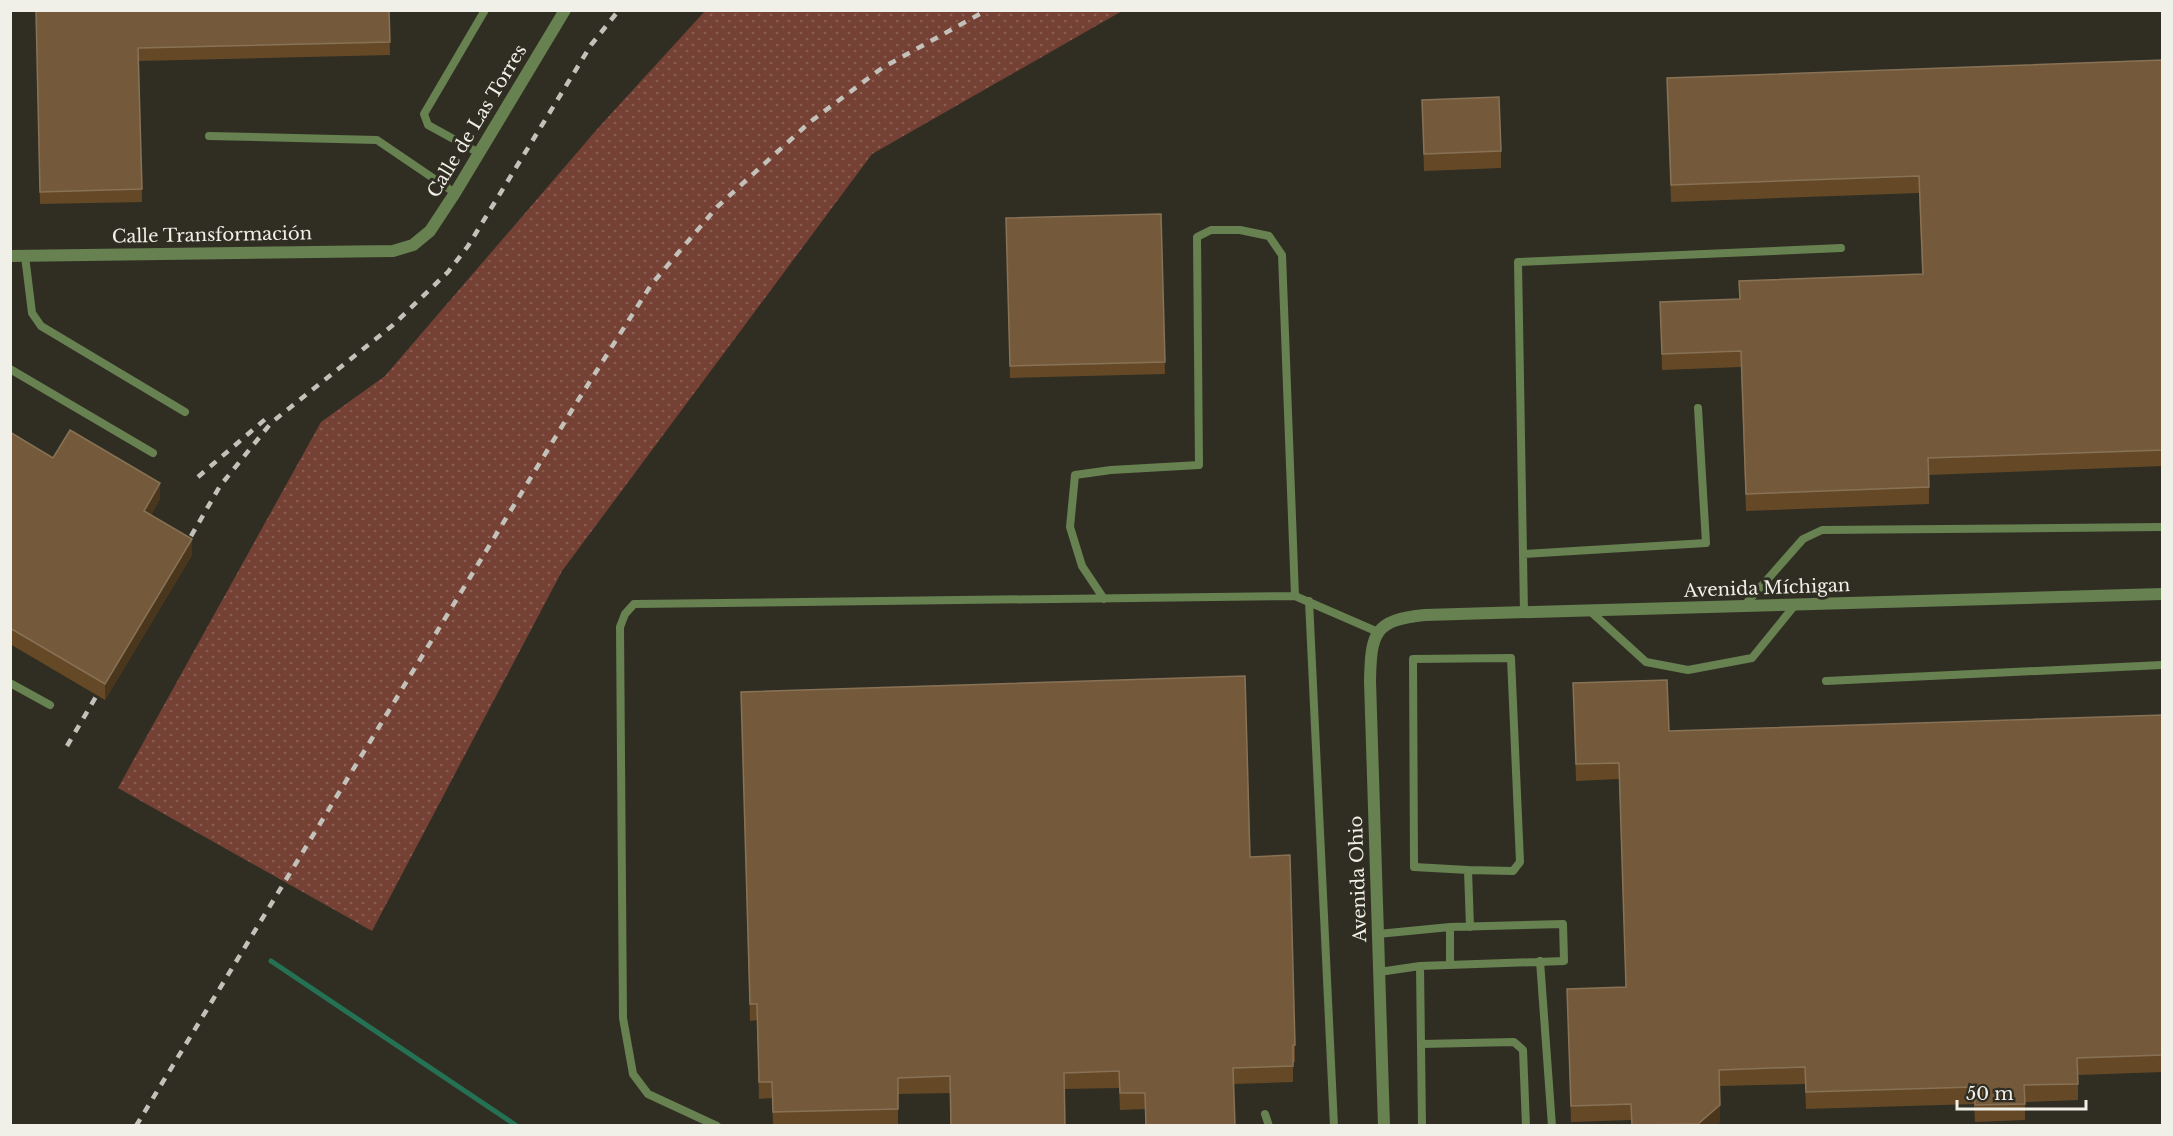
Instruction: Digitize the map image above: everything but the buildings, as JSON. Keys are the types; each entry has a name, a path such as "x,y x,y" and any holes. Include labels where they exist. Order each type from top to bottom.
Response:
{"street":[{"name":"Calle de Las Torres","path":"413,245 430,231 455,193 565,10"},
{"name":"Calle Transformación","path":"10,256 393,251 413,245"},
{"name":"Avenida Míchigan","path":"1378,632 1385,625 1408,617 2163,594"},
{"name":"Avenida Ohio","path":"1378,632 1373,641 1370,672 1384,1125"}],"lane":[{"path":"479,153 428,125 424,114 485,10"},
{"path":"209,136 377,140 455,193"},
{"path":"1104,599 1083,566 1070,526 1075,476 1111,470 1199,465 1197,237 1211,230 1240,230 1269,236 1282,255 1295,596"},
{"path":"1524,613 1518,262 1841,248"},
{"path":"25,256 32,314 41,326 185,412"},
{"path":"10,369 153,453"},
{"path":"1523,554 1706,543 1698,408"},
{"path":"1744,606 1803,539 1822,530 2163,527"},
{"path":"717,1125 648,1094 633,1074 623,1018 620,627 625,614 634,604 1295,596 1378,632"},
{"path":"1309,601 1334,1125"},
{"path":"1590,611 1646,662 1688,670 1752,658 1795,605"},
{"path":"1511,658 1520,862 1513,871 1468,870 1414,867 1413,659 1511,658"},
{"path":"1826,681 2163,665"},
{"path":"10,683 50,705"},
{"path":"1468,870 1470,927"},
{"path":"1378,934 1450,927 1563,924 1564,961 1420,966 1379,972"},
{"path":"1449,965 1450,927"},
{"path":"1540,961 1552,1125"},
{"path":"1420,966 1422,1125"},
{"path":"1421,1044 1514,1042 1523,1050 1526,1125"},
{"path":"1265,1114 1269,1125"}],"shaded area":[{"path":"705,11 1122,11 872,154 562,571 372,931 118,788 321,422 385,376 599,127"}],"waterway":[{"path":"271,961 517,1126"}],"railway":[{"path":"183,550 220,486 271,423 393,325 448,272 468,246 591,45 619,10"},
{"path":"136,1126 575,405 651,285 717,207 810,122 882,68 987,10"},
{"path":"198,477 269,416"},
{"path":"67,746 97,695"}]}
